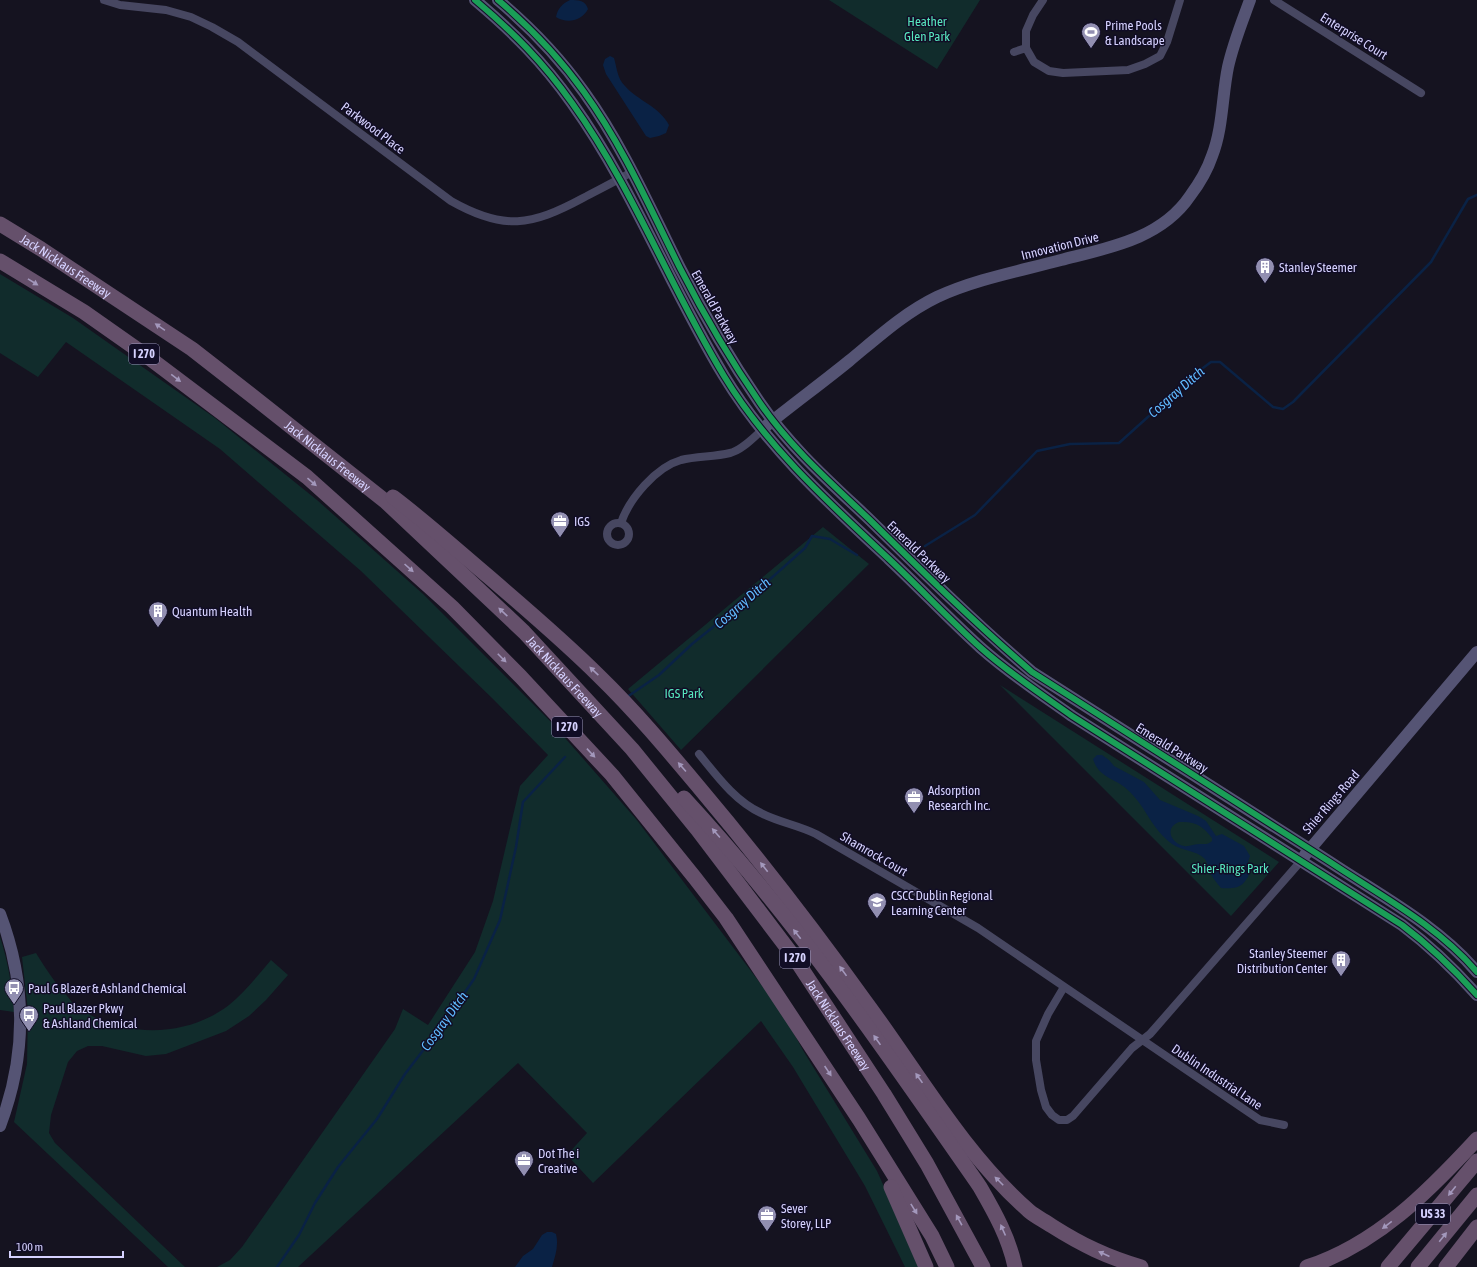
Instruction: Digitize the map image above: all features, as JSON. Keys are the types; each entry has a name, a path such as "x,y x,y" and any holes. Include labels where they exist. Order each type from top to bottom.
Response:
{"highway":[{"name":"Jack Nicklaus Freeway","path":"0,224 41,248 192,349 385,502 524,632 632,749 692,822 794,957 884,1094 927,1164 983,1267"},
{"name":"I 270","path":"0,261 84,312 148,357 307,477 452,607 521,677 612,775 726,918 850,1104 932,1236 947,1267"},
{"path":"192,349 319,439 419,517 510,595 599,676 665,748 759,860 866,1002 931,1095 986,1168 1031,1213 1081,1244 1118,1260 1141,1267"},
{"path":"589,702 646,756 748,870 855,1009 980,1188 996,1214 1007,1240 1014,1267"},
{"path":"850,1104 898,1200 926,1267"},
{"path":"1307,1267 1320,1263 1355,1246 1377,1232 1417,1200 1477,1139"},
{"name":"US 33","path":"1388,1267 1477,1161"},
{"name":"US 33","path":"1418,1267 1477,1195"},
{"path":"1446,1267 1477,1227"}],"main road":[{"name":"Emerald Parkway","path":"475,0 509,29 542,64 573,103 620,179 721,370 745,408 786,458 868,540 982,649 1023,683 1072,716 1402,925 1435,950 1477,995"},
{"name":"Emerald Parkway","path":"498,0 519,18 571,74 605,123 718,336 759,402 798,450 916,566 1032,672 1420,920 1445,940 1477,972"},
{"name":"Innovation Drive","path":"762,430 892,326 936,298 960,288 1013,272 1113,247 1131,241 1145,235 1173,216 1189,199 1201,180 1212,157 1218,137 1228,66 1240,24 1250,0"},
{"name":"Shier Rings Road","path":"1301,861 1477,652"},
{"path":"0,914 15,962 20,995 21,1025 17,1068 8,1106 0,1126"}],"street":[{"name":"Parkwood Place","path":"104,0 120,5 166,10 191,17 212,27 238,42 451,201 477,215 505,221 520,222 535,219 561,210 632,172"},
{"path":"1043,0 1033,15 1026,31 1026,48 1034,62 1049,71 1063,73 1128,70 1145,64 1160,56 1167,42 1180,0"},
{"name":"Enterprise Court","path":"1274,0 1421,93"},
{"path":"1014,52 1026,48"},
{"path":"621,523 631,501 654,476 670,464 682,460 731,453 762,430"},
{"name":"Shamrock Court","path":"699,754 721,781 750,806 761,813 791,823 816,834 978,928 1142,1040"},
{"name":"Shier Rings Road","path":"1064,987 1048,1014 1036,1041 1036,1060 1044,1102 1046,1107 1059,1120 1067,1120 1073,1116 1132,1048 1150,1034 1301,861"},
{"name":"Dublin Industrial Lane","path":"1142,1040 1260,1120 1284,1125"}],"green space":[{"name":"Heather Glen Park","path":"829,0 980,0 937,69"},
{"path":"0,274 73,318 215,418 317,500 423,594 551,722 636,819 782,1012 804,1052 877,1171 920,1267 905,1267 865,1186 793,1067 761,1021 593,1183 567,1155 587,1133 518,1063 298,1267 217,1267 230,1260 242,1247 395,1029 403,1009 428,1025 475,952 493,901 520,786 548,755 493,699 361,571 220,449 66,342 38,377 0,353"},
{"name":"IGS Park","path":"823,527 869,564 681,750 628,689"},
{"name":"Shier-Rings Park","path":"1000,685 1279,862 1231,916"},
{"path":"0,937 9,974 14,1012 0,1010"},
{"path":"36,953 55,981 78,1008 96,1018 115,1025 135,1029 155,1030 174,1028 194,1024 212,1016 235,1000 271,960 288,975 266,1000 249,1016 226,1031 166,1054 146,1056 102,1046 88,1046 77,1051 68,1062 51,1115 49,1133 55,1143 185,1267 168,1267 14,1122 27,1064 28,1011 22,957"}],"water":[{"path":"570,0 579,0 583,2 588,9 582,16 574,20 569,21 556,17 561,7"},
{"path":"610,56 614,58 622,83 636,96 654,108 665,118 669,125 666,133 650,138 646,136 606,74 603,65 605,59"},
{"path":"1097,755 1102,755 1114,766 1144,782 1160,800 1198,816 1206,821 1216,836 1222,834 1244,846 1250,856 1248,862 1251,870 1246,880 1237,887 1221,888 1211,875 1205,859 1197,854 1172,844 1165,838 1159,832 1136,798 1125,787 1099,771 1093,759","holes":["1179,822 1195,823 1202,827 1212,838 1212,841 1206,844 1186,846 1176,842 1171,835 1172,828"]},
{"path":"547,1232 556,1234 557,1238 556,1251 552,1267 515,1267 523,1256 533,1249 542,1235"}],"waterway":[{"name":"Cosgray Ditch","path":"925,546 975,515 1037,451 1070,444 1119,443 1211,362 1220,362 1273,407 1283,409 1293,402 1431,262 1468,199 1477,195"},
{"name":"Cosgray Ditch","path":"627,697 659,675 692,644 749,598 805,548 812,536 830,539 857,555"},
{"name":"Cosgray Ditch","path":"277,1267 299,1235 315,1203 338,1167 377,1119 405,1074 441,1027 474,979 500,920 516,847 523,802 565,757"}],"cycle path":[{"path":"475,0 527,48 550,74 572,103 594,135 614,169 704,342 741,402 759,427 779,450 844,517 901,570 969,637 1014,675 1072,716 1402,925 1441,958 1477,995"},
{"path":"498,0 522,21 555,55 584,92 624,156 680,268 728,354 760,403 784,435 826,478 950,598 1032,672 1408,912 1444,940 1477,972"}],"place":[{"name":"Prime Pools & Landscape","path":"1091,49"},
{"name":"Stanley Steemer","path":"1265,284"},
{"name":"IGS","path":"560,538"},
{"name":"Quantum Health","path":"158,628"},
{"name":"Adsorption Research Inc.","path":"914,814"},
{"name":"CSCC Dublin Regional Learning Center","path":"877,919"},
{"name":"Stanley Steemer Distribution Center","path":"1341,977"},
{"name":"Paul G Blazer & Ashland Chemical","path":"14,1005"},
{"name":"Paul Blazer Pkwy & Ashland Chemical","path":"29,1032"},
{"name":"Dot The i Creative","path":"524,1177"},
{"name":"Sever Storey, LLP","path":"767,1232"}]}
